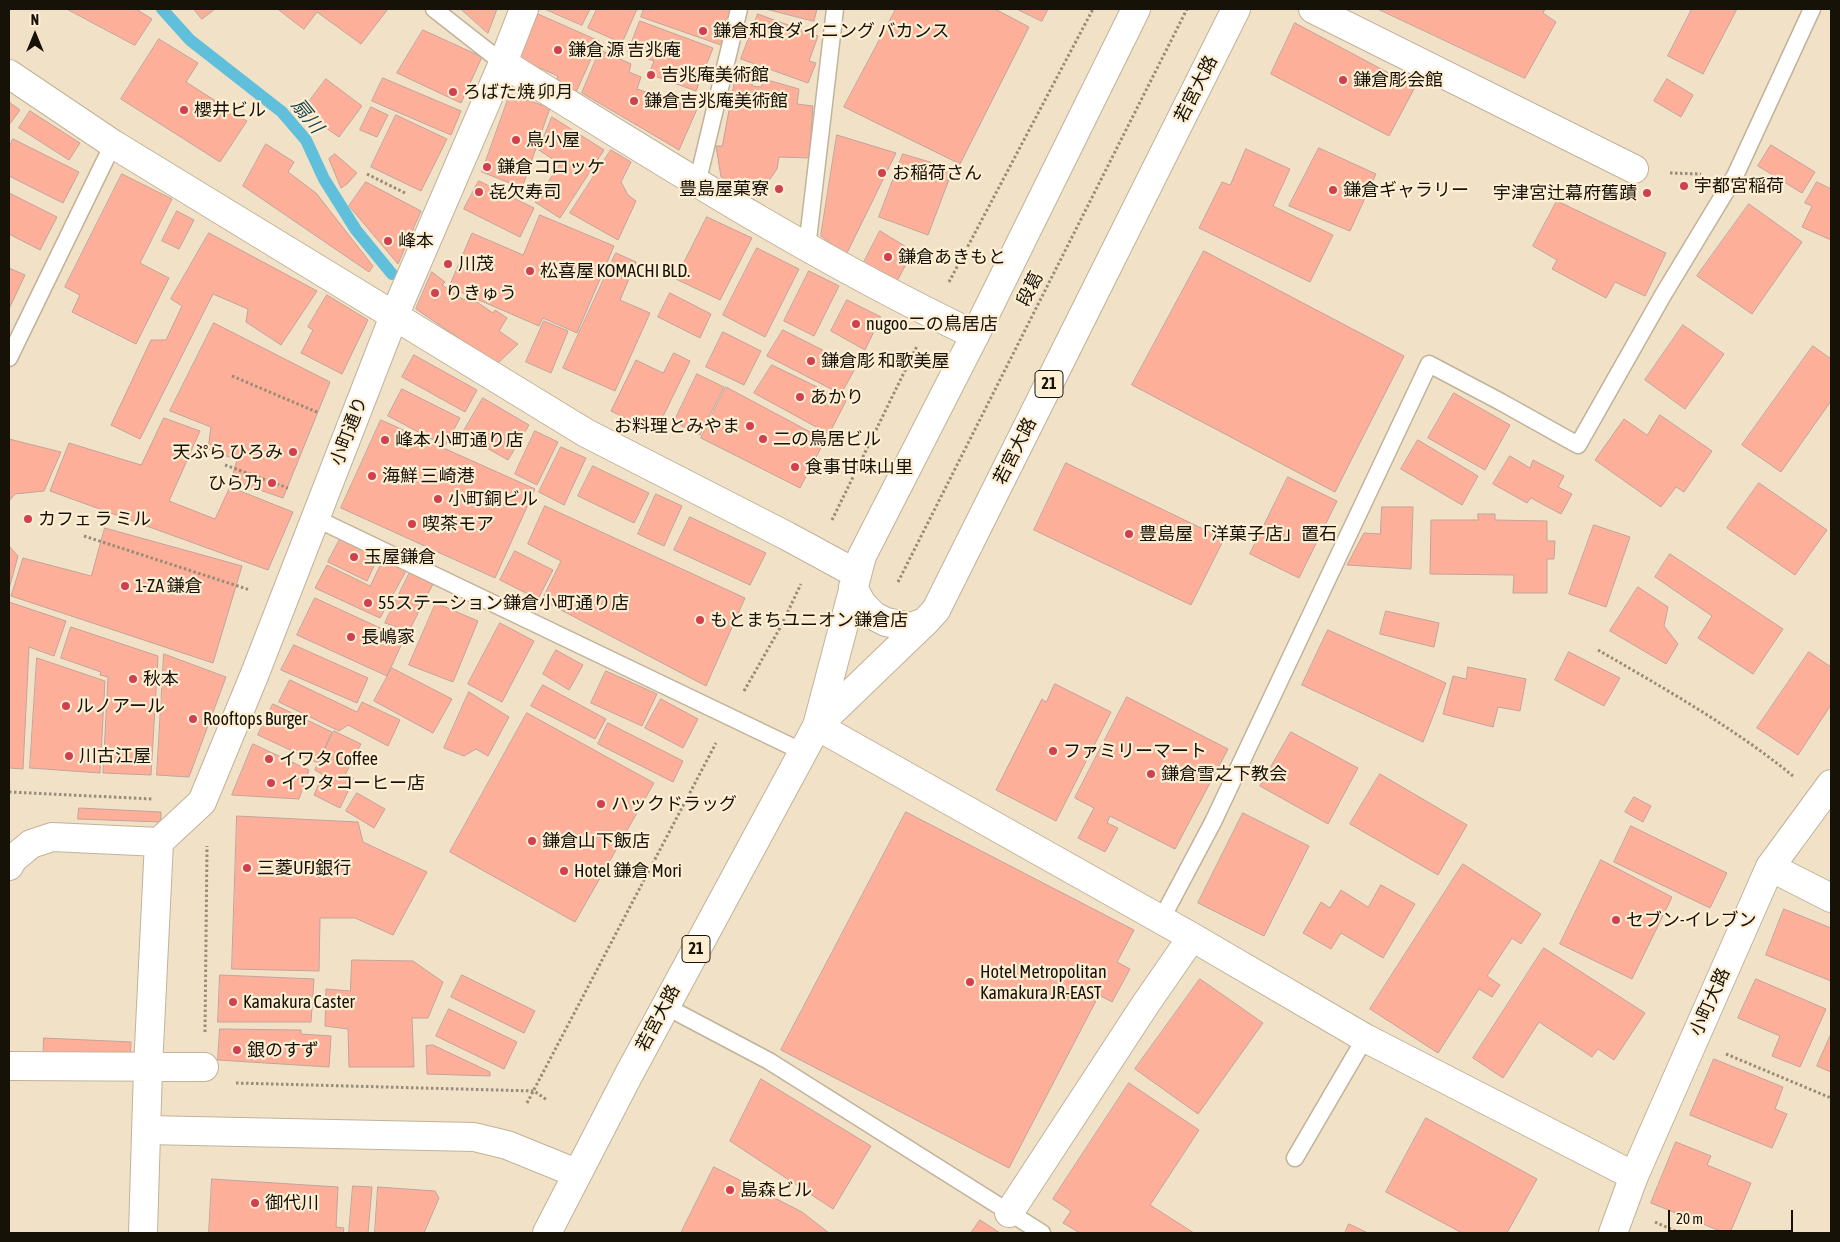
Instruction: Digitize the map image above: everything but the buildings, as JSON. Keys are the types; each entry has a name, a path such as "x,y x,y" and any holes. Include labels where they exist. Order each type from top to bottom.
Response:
{"street":[{"name":"小町通り","path":"159,842 202,802 394,316 503,64 524,9"},
{"name":"若宮大路","path":"546,1233 665,1006 817,726 862,556 975,336 1136,9"},
{"name":"若宮大路","path":"817,726 936,610 1236,9"},
{"path":"1313,9 1634,169"},
{"path":"503,64 697,184 807,248 975,336"},
{"path":"9,74 113,144 586,433 787,536 855,581 862,604 874,616 886,622 911,627 925,622"},
{"path":"817,726 1192,937 1365,1038 1634,1176"},
{"name":"小町大路","path":"1613,1233 1634,1176 1770,867 1826,791"},
{"path":"9,866 13,859 31,844 52,838 159,842 148,1068 143,1233"},
{"path":"1770,867 1831,898"},
{"path":"1009,1213 1145,1004 1192,937"},
{"path":"9,1066 204,1067"},
{"path":"147,1130 474,1137 507,1145 576,1173"}],"lane":[{"path":"434,9 503,64"},
{"path":"697,184 738,9"},
{"path":"807,248 835,9"},
{"path":"1161,920 1213,822 1429,364 1578,445 1663,296 1735,176 1812,9"},
{"path":"9,358 113,144"},
{"path":"318,509 803,752"},
{"path":"665,1006 769,1061 1042,1233"},
{"path":"1295,1158 1365,1038"}],"path":[{"name":"段葛","path":"898,582 1187,9"},
{"path":"1634,169 1735,176"},
{"path":"367,174 440,210"},
{"path":"232,376 351,426"},
{"path":"225,465 318,509"},
{"path":"84,536 283,601"},
{"path":"1598,650 1689,703 1826,791"},
{"path":"9,792 202,802 207,829 204,1067 228,1083 534,1091 547,1100"},
{"path":"1694,1040 1831,1098"}],"waterway":[{"name":"扇川","path":"162,9 190,40 282,112 306,140 324,179 356,230 392,274"}],"place":[{"name":"鎌倉和食ダイニング バカンス","path":"703,31"},
{"name":"鎌倉 源 吉兆庵","path":"558,50"},
{"name":"吉兆庵美術館","path":"651,75"},
{"name":"鎌倉彫会館","path":"1343,80"},
{"name":"ろばた焼 卯月","path":"453,92"},
{"name":"鎌倉吉兆庵美術館","path":"634,101"},
{"name":"櫻井ビル","path":"184,110"},
{"name":"鳥小屋","path":"516,140"},
{"name":"鎌倉コロッケ","path":"487,167"},
{"name":"お稲荷さん","path":"882,173"},
{"name":"宇都宮稲荷","path":"1684,186"},
{"name":"豊島屋菓寮","path":"779,189"},
{"name":"鎌倉ギャラリー","path":"1333,190"},
{"name":"㐂欠寿司","path":"479,192"},
{"name":"宇津宮辻幕府舊蹟","path":"1647,193"},
{"name":"峰本","path":"388,241"},
{"name":"鎌倉あきもと","path":"888,257"},
{"name":"川茂","path":"448,264"},
{"name":"松喜屋 KOMACHI BLD.","path":"530,271"},
{"name":"りきゅう","path":"435,293"},
{"name":"nugoo二の鳥居店","path":"856,324"},
{"name":"鎌倉彫 和歌美屋","path":"811,361"},
{"name":"あかり","path":"800,397"},
{"name":"お料理とみやま","path":"750,426"},
{"name":"二の鳥居ビル","path":"763,439"},
{"name":"峰本 小町通り店","path":"385,440"},
{"name":"天ぷら ひろみ","path":"293,452"},
{"name":"食事甘味山里","path":"795,467"},
{"name":"海鮮 三崎港","path":"372,476"},
{"name":"ひら乃","path":"272,483"},
{"name":"小町銅ビル","path":"438,499"},
{"name":"カフェ ラ ミル","path":"28,519"},
{"name":"喫茶モア","path":"412,524"},
{"name":"豊島屋「洋菓子店」置石","path":"1129,534"},
{"name":"玉屋鎌倉","path":"354,557"},
{"name":"1-ZA 鎌倉","path":"125,586"},
{"name":"55ステーション鎌倉小町通り店","path":"368,603"},
{"name":"もとまちユニオン鎌倉店","path":"700,620"},
{"name":"長嶋家","path":"351,637"},
{"name":"秋本","path":"133,679"},
{"name":"ルノアール","path":"66,706"},
{"name":"Rooftops Burger","path":"193,719"},
{"name":"ファミリーマート","path":"1053,751"},
{"name":"川古江屋","path":"69,756"},
{"name":"イワタ Coffee","path":"269,759"},
{"name":"鎌倉雪之下教会","path":"1151,774"},
{"name":"イワタコーヒー店","path":"271,783"},
{"name":"ハックドラッグ","path":"601,804"},
{"name":"鎌倉山下飯店","path":"532,841"},
{"name":"三菱UFJ銀行","path":"247,868"},
{"name":"Hotel 鎌倉 Mori","path":"564,871"},
{"name":"セブン-イレブン","path":"1616,920"},
{"name":"Hotel Metropolitan Kamakura JR-EAST","path":"970,982"},
{"name":"Kamakura Caster","path":"233,1002"},
{"name":"銀のすず","path":"237,1050"},
{"name":"島森ビル","path":"730,1190"},
{"name":"御代川","path":"255,1203"}]}
